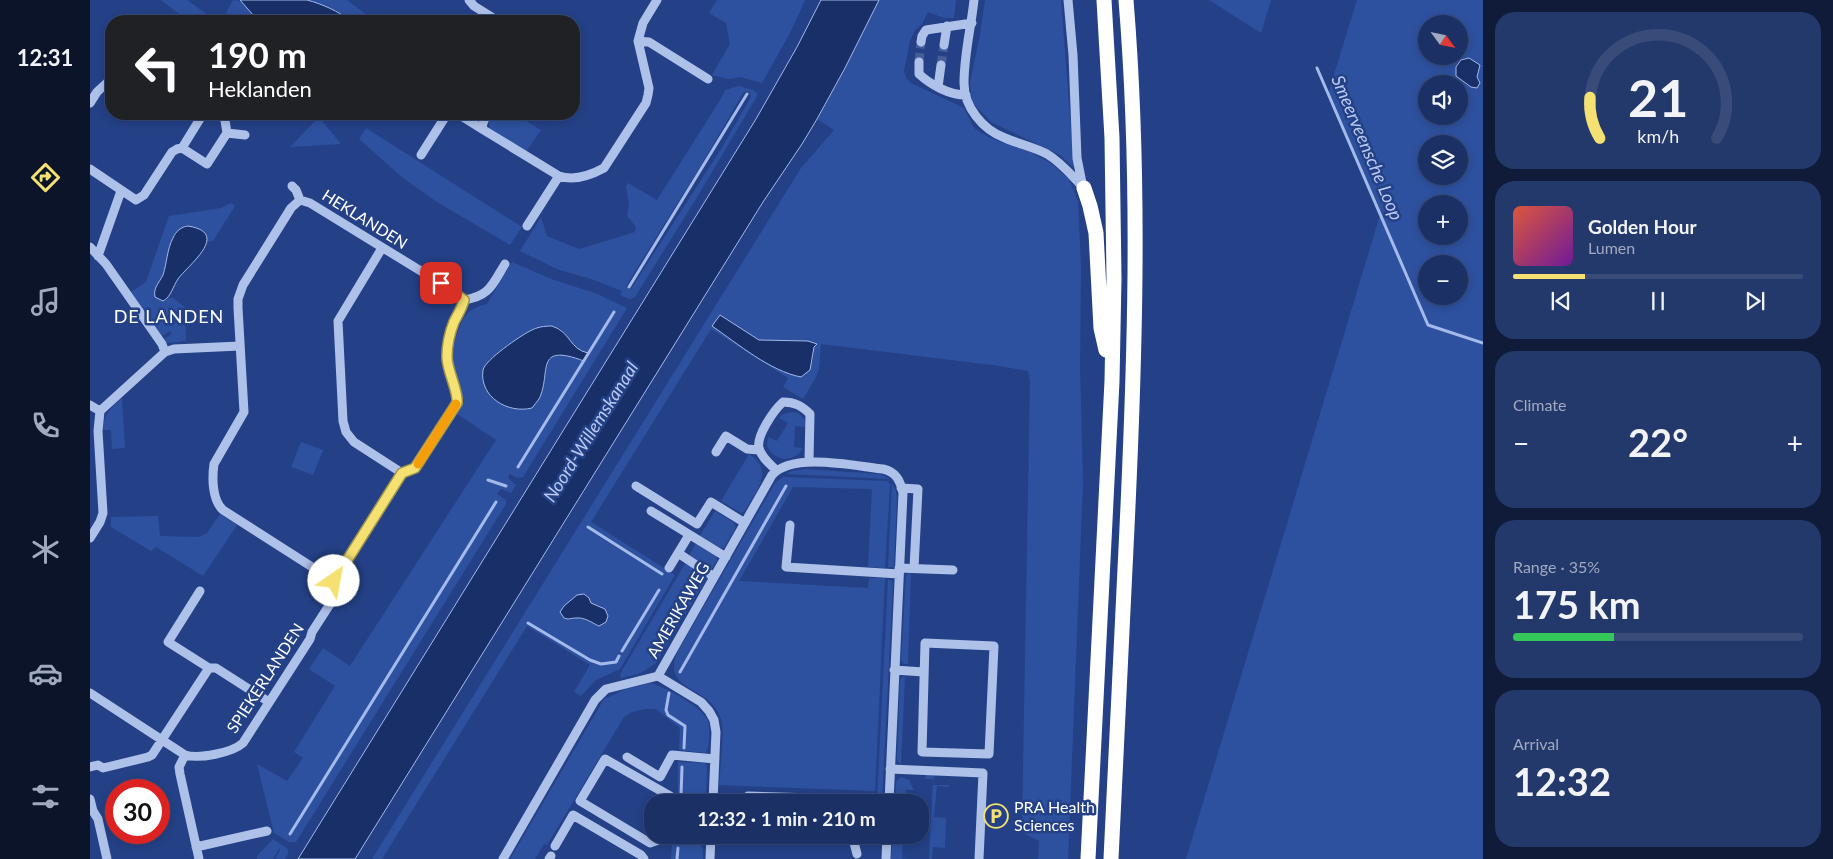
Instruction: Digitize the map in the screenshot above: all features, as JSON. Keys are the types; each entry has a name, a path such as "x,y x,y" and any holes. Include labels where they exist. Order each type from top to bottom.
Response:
{"highway":[{"path":"1088,859 1112,381 1114,278 1112,138 1104,0"},
{"path":"1111,859 1134,394 1136,277 1134,137 1126,0"},
{"path":"1084,188 1096,233 1101,328 1112,381"}],"street":[{"path":"469,0 474,6 488,15"},
{"path":"468,120 559,176 571,178 596,172 604,168 646,103 649,88 638,41 643,23 657,0"},
{"path":"974,0 964,84 966,96 975,116 986,128 1005,139 1025,144 1047,154 1062,165 1084,188"},
{"path":"1068,0 1073,55 1077,158 1084,188"},
{"path":"922,42 922,36 926,30 972,23"},
{"path":"944,45 947,26"},
{"path":"638,41 649,42 708,79"},
{"path":"919,62 919,74 928,82 966,96"},
{"path":"938,87 942,65"},
{"path":"90,103 97,92 105,85"},
{"path":"90,169 136,200 144,196 172,152 182,148 199,120"},
{"path":"182,148 206,164 227,133 225,120"},
{"path":"422,155 443,120"},
{"path":"482,129 485,120"},
{"path":"227,133 246,135"},
{"path":"527,226 559,176"},
{"name":"HEKLANDEN","path":"292,186 300,200"},
{"path":"98,256 121,191"},
{"name":"HEKLANDEN","path":"300,200 310,203 456,292 464,300"},
{"name":"HEKLANDEN","path":"300,200 291,208 240,292 238,308 244,412 214,464 213,471 217,503 223,510 334,581"},
{"path":"90,247 110,270 162,344 165,352"},
{"path":"382,248 338,321 343,421 346,432 354,442 402,473"},
{"path":"334,581 402,473 415,468 457,403 458,397 448,365 448,344 453,325 464,300 484,294 505,264"},
{"path":"90,538 103,514 98,431 100,412 165,352 240,346"},
{"path":"810,461 810,414 804,408 792,402 783,402 761,436 759,450 762,456 776,470 788,465 810,461 883,468 892,471 897,477 903,493 888,794"},
{"path":"90,405 100,412"},
{"path":"716,452 726,436 747,449 759,450"},
{"name":"AMERIKAWEG","path":"503,859 595,700 606,690 620,684 658,676 776,470"},
{"path":"636,486 697,524 711,502 745,523"},
{"path":"901,488 918,489 914,568"},
{"path":"651,511 726,557"},
{"path":"790,524 786,567 899,571 914,568 953,570"},
{"path":"669,568 689,535"},
{"path":"678,553 714,576"},
{"name":"SPIEKERLANDEN","path":"185,755 200,756 239,746 332,601 334,581"},
{"path":"200,591 168,642 209,668 216,668 269,702"},
{"path":"925,643 994,646 989,754 922,752 924,672 925,643"},
{"path":"90,767 98,765 103,768 148,757 152,754 209,668"},
{"path":"894,670 924,672"},
{"path":"658,676 701,702 710,711 716,732 713,794"},
{"path":"90,693 185,755 179,767 198,859"},
{"path":"627,757 660,776 672,756 715,758"},
{"path":"644,839 580,801 605,759 666,794"},
{"path":"890,769 983,773 979,859"},
{"path":"90,799 93,811 98,819 107,859"},
{"path":"555,846 572,815 641,855 644,859"},
{"path":"196,847 267,831"},
{"path":"710,859 711,844"},
{"path":"854,844 857,854"},
{"path":"886,859 887,844"}],"shaded area":[{"path":"161,0 187,0 208,15 180,15"},
{"path":"233,0 242,2 255,15 229,15 226,13"},
{"path":"307,0 347,0 367,15 342,15"},
{"path":"717,0 805,0 790,33 762,83 740,77 728,79 712,75 730,44 726,23 709,13"},
{"path":"879,0 956,0 954,18 944,18 928,12 922,24 915,30 910,41 904,71 906,78 911,83 964,108 974,128 988,137 1026,150 1049,162 1069,179 1078,201 1081,267 1080,366 1083,483 1068,859 1038,859 1039,841 1016,829 1022,824 1030,381 1028,371 821,344 819,369 803,399 783,387 788,378 711,329 591,522 675,575 620,669 596,680 581,696 574,692 590,665 527,626 382,859 372,859 801,168 834,130 817,119","holes":["720,315 759,340 808,341 816,344 813,361 801,377 789,374 766,363 713,326"]},
{"path":"985,0 1061,0 1074,168 1060,155 991,122 972,102 970,82"},
{"path":"1209,0 1271,0 1261,33"},
{"path":"1357,0 1483,0 1483,859 1186,859 1380,215 1328,94"},
{"path":"739,86 753,90 757,93 757,96 635,297 626,298 620,295 622,291 557,269 520,251 541,217 547,236 579,249 635,232 636,227 627,216 629,205 626,186 628,183 657,200 725,90","holes":["746,91 750,93 751,97 721,149 631,289 629,289 626,287 629,281 700,167 743,93"]},
{"path":"316,120 321,120 341,144 290,147"},
{"path":"490,120 525,120 541,130 526,152 490,130"},
{"path":"366,128 522,227 510,245 437,202 403,178 359,139"},
{"path":"231,203 235,206 213,241 205,244 206,240 176,232 174,236 166,267 155,289 165,301 168,298 173,298 185,307 186,341 166,343 164,339 168,336 171,337 172,333 170,331 162,336 131,292 146,282 169,216 221,208"},
{"path":"512,262 554,280 595,293 627,308 523,477 518,478 510,474 508,478 516,485 511,493 501,489 497,494 506,500 506,504 296,842 289,842 274,833 257,764 287,781 303,758 294,752 335,686 309,669 323,648 350,666 496,440 457,414 464,402 453,358 455,341 463,320 472,310 487,304","holes":["541,327 560,328 579,351 584,361 568,356 557,355 551,358 547,363 543,389 539,399 532,408 525,410 489,360 529,331"]},
{"path":"122,398 125,448 112,449 111,430 103,430 103,425 108,412"},
{"path":"798,413 805,420 805,427 795,426 794,447 803,448 795,456 785,459 779,458 767,446 768,437 777,441 788,423 779,418 783,414"},
{"path":"301,442 323,450 313,475 291,467"},
{"path":"749,454 761,467 762,475 758,489 744,512 741,513 721,501"},
{"path":"805,469 879,474 890,479 786,474"},
{"path":"783,477 887,481 890,484 885,568 868,567 872,489 793,487 739,581 868,588 869,578 885,578 875,791 719,785 722,741 721,719 716,708 681,682 675,674 674,664 678,651 775,483"},
{"path":"892,483 897,498 894,567 888,567"},
{"path":"715,511 733,522 736,527 724,548 700,536"},
{"path":"220,514 237,525 203,576 156,547 151,551 111,527 111,517 158,516 160,536 199,537 207,533"},
{"path":"696,543 716,555 717,560 712,569 689,556"},
{"path":"686,562 707,576 707,578 656,663 641,673 621,678 620,674"},
{"path":"908,573 911,573 908,664 904,664 901,660 906,576"},
{"path":"888,579 893,584 882,794 877,794"},
{"path":"902,677 905,677 901,765 897,760 900,681"},
{"path":"651,683 664,688 698,708 707,719 709,739 708,748 705,753 679,750 680,728 656,709 632,712 624,717 547,845 544,844 535,859 510,859 604,699 626,689"},
{"path":"678,762 705,763 707,766 706,794 678,794"},
{"path":"926,775 934,775 933,785 949,785 949,787 937,786 934,817 946,818 945,848 933,847 932,859 929,859 933,779 925,779"},
{"path":"901,777 909,780 914,790 906,790 906,794 895,794 896,782"},
{"path":"273,839 288,849 285,859 275,859 279,849 273,859 257,859 257,856"},
{"path":"672,844 701,845 703,850 703,859 671,859"},
{"path":"892,844 903,844 902,858 910,859 891,859"}],"water":[{"path":"240,0 307,0 330,8 342,15 253,15"},
{"name":"Noord-Willemskanaal","path":"821,0 879,0 845,68 802,144 763,202 355,859 298,859 756,119"},
{"path":"1468,58 1480,65 1477,77 1480,83 1477,88 1468,85 1468,75 1456,75 1457,65 1468,65"},
{"path":"188,226 201,230 206,235 207,242 203,250 178,279 170,294 163,301 155,297 155,294 163,275 169,247 179,230"},
{"path":"720,315 759,340 808,341 817,344 814,347 810,370 801,377 789,374 766,363 712,326"},
{"path":"552,326 563,332 577,348 588,353 584,361 557,355 551,358 547,363 543,389 539,399 532,408 514,408 505,406 497,401 490,395 483,380 485,366 490,360 525,334 538,328"},
{"path":"584,594 591,603 605,609 608,616 606,622 599,626 582,618 564,618 560,612 564,606 577,595"}],"waterway":[{"name":"Smeerveensche Loop","path":"1317,68 1428,325 1483,343"},
{"path":"629,287 747,94"},
{"path":"518,467 614,312"},
{"path":"488,480 506,486"},
{"path":"680,672 786,486"},
{"path":"290,834 496,502"},
{"path":"588,527 662,574"},
{"path":"622,651 659,590"},
{"path":"528,623 590,660 601,664 616,662 619,656"},
{"path":"669,693 666,710 668,715 685,726 684,748"},
{"path":"681,794 682,767"},
{"path":"677,859 678,848"}],"tunnel":[{"path":"919,62 921,42"},
{"path":"941,65 944,45"}],"slow traffic":[{"path":"418,464 456,404"}],"place":[{"name":"PRA Health Sciences","path":"996,816"}],"district":[{"name":"DE LANDEN","path":"169,317"}],"route":[{"path":"334,581 402,473 415,468 457,403 458,397 452,382 447,358 448,344 453,325 464,300 456,292 441,283"}]}
